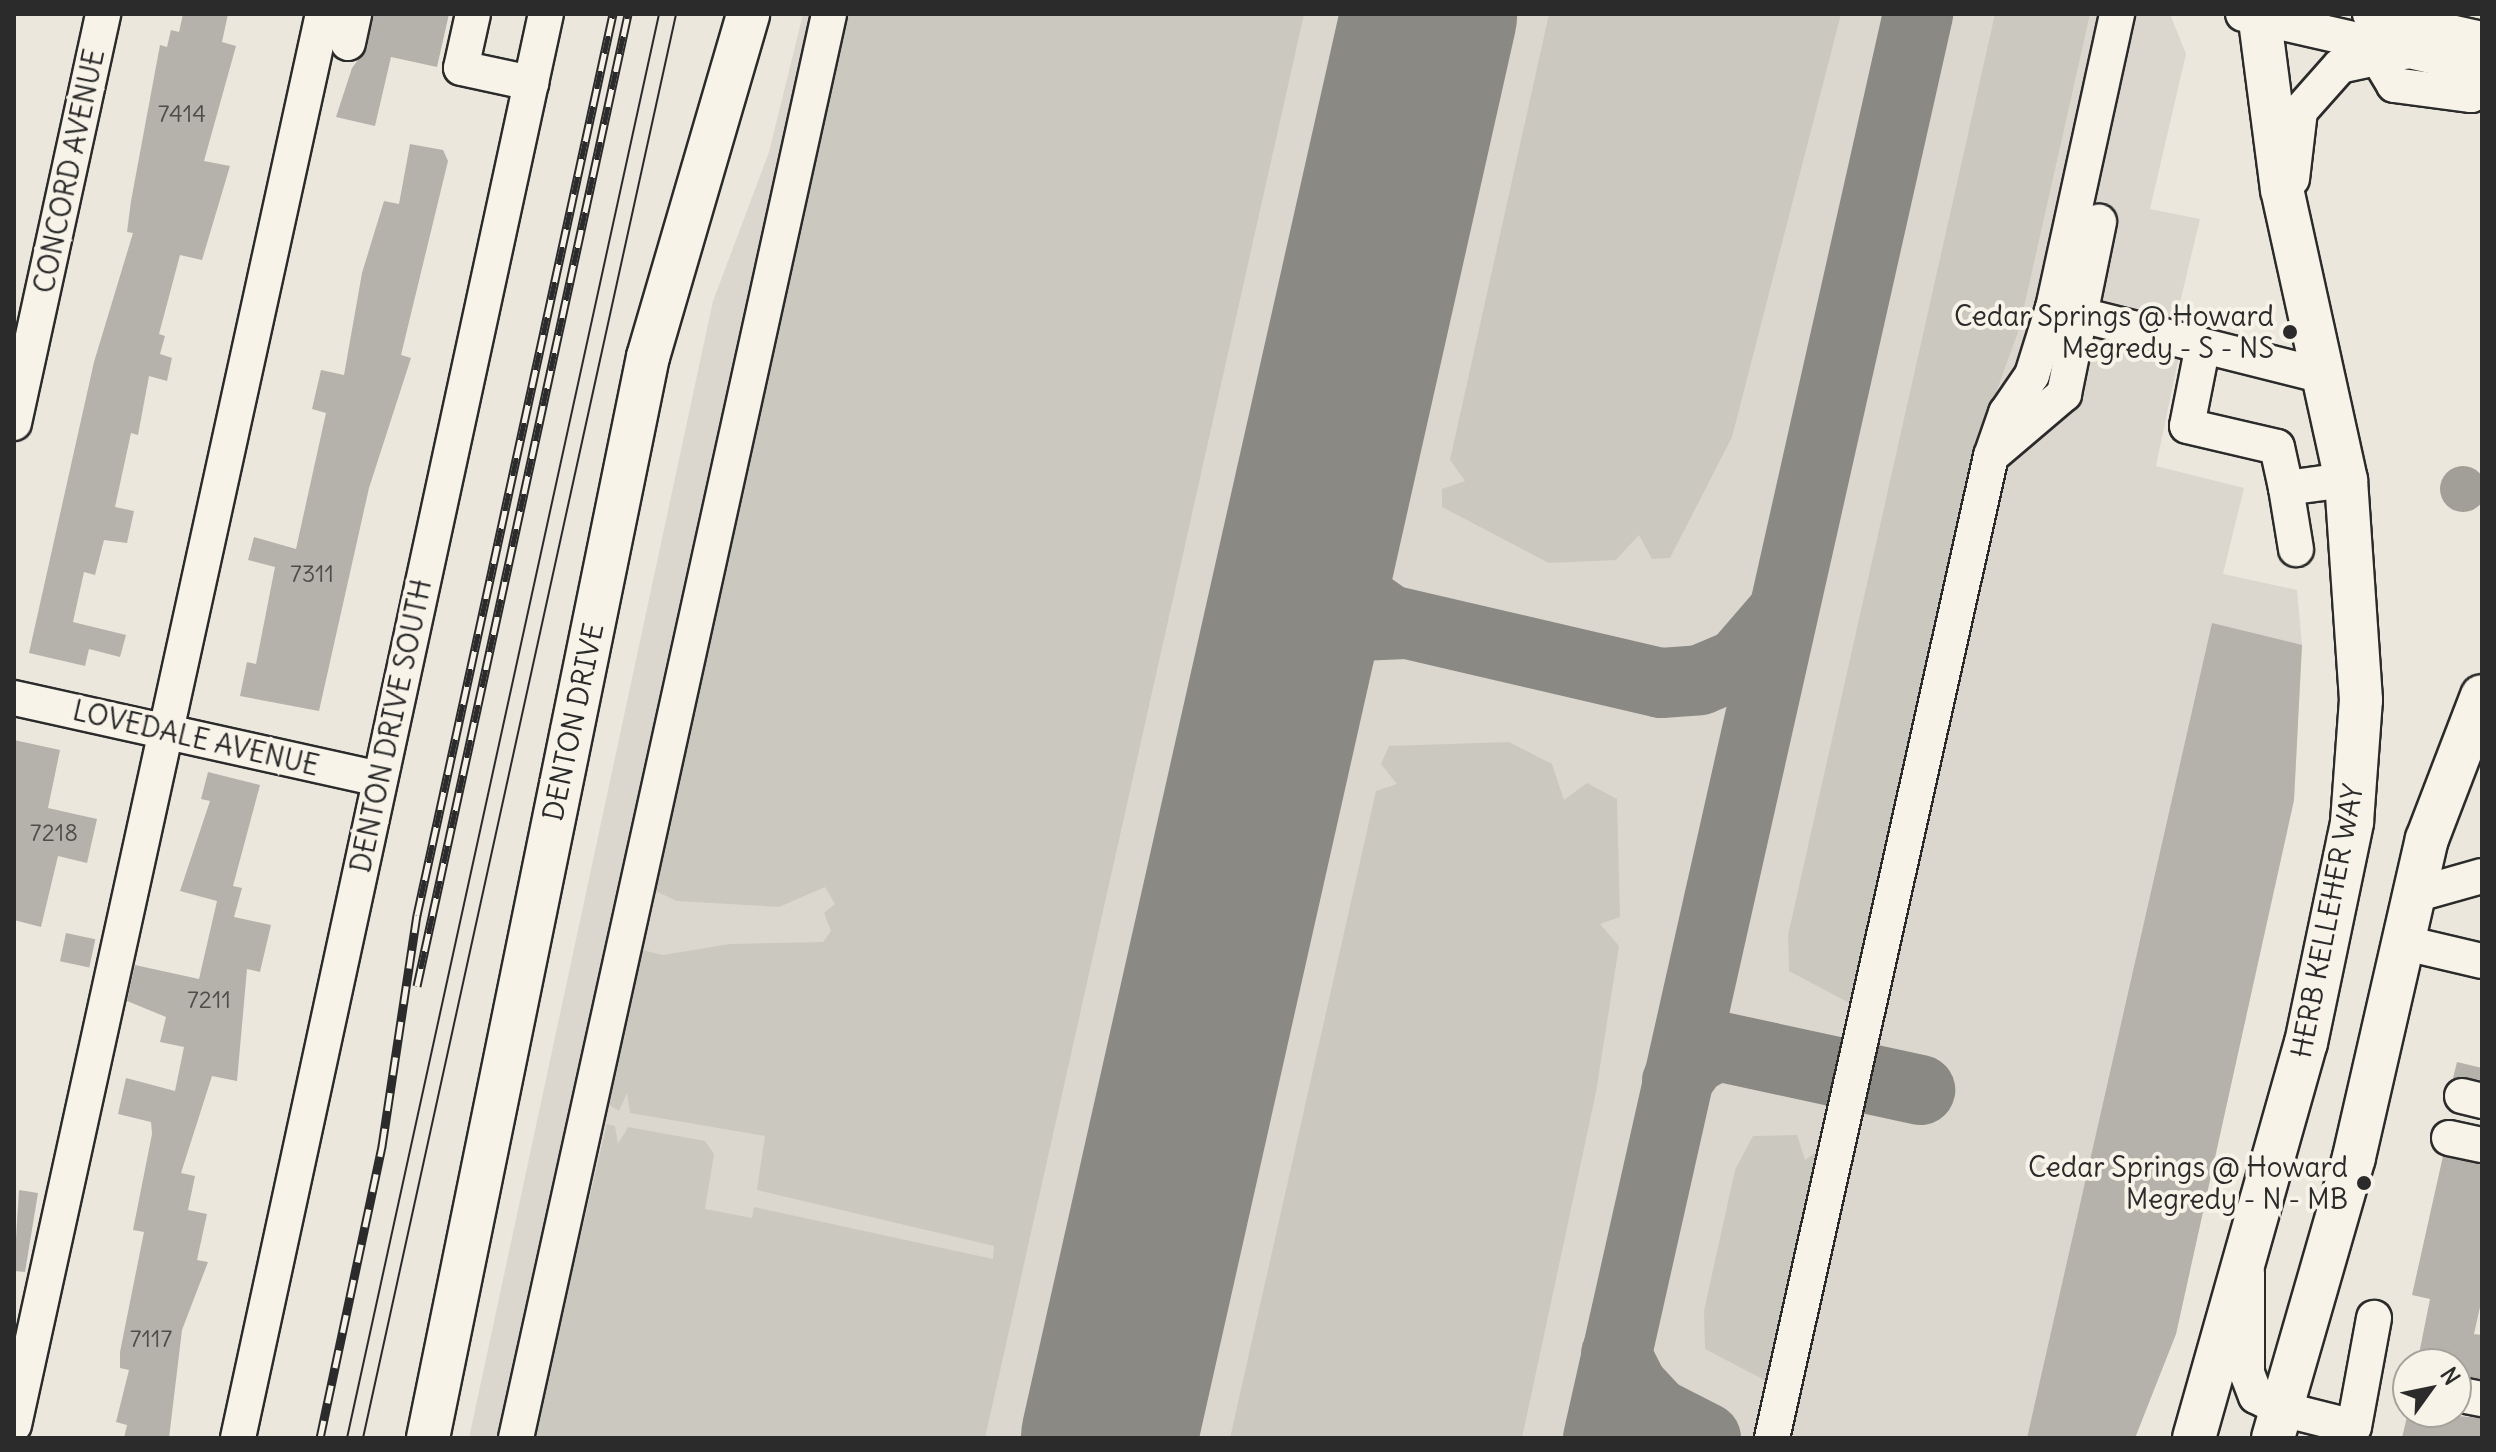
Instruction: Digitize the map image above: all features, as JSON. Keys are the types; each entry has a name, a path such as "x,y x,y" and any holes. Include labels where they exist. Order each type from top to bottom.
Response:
{"main road":[{"name":"DENTON DRIVE","path":"428,1438 648,357 748,14"},
{"name":"HERB KELLEHER WAY","path":"2194,1438 2247,1269 2306,1043 2352,822 2361,700 2346,480 2294,247 2254,15"},
{"path":"2278,1423 2354,1157 2411,896 2454,754 2482,696"}],"street":[{"name":"CONCORD AVENUE","path":"14,423 103,14"},
{"path":"14,1425 323,14"},
{"path":"473,14 461,68 531,83"},
{"name":"DENTON DRIVE SOUTH","path":"238,1438 546,14"},
{"path":"516,1438 829,14"},
{"path":"1772,1438 1991,456 2064,394 2067,309 2117,14"},
{"path":"2370,14 2482,39"},
{"path":"2254,15 2482,68"},
{"path":"2294,247 2292,150 2300,111 2340,66 2375,53 2409,51"},
{"path":"2375,53 2394,85 2471,95 2482,88"},
{"path":"2067,309 2099,222"},
{"path":"2067,309 2202,350 2324,376"},
{"path":"2202,350 2187,426 2277,447 2296,549"},
{"path":"2286,488 2346,480"},
{"name":"LOVEDALE AVENUE","path":"14,698 379,779"},
{"path":"2411,896 2482,876"},
{"path":"2401,942 2482,961"},
{"path":"2449,1138 2482,1145"},
{"path":"2247,1269 2247,1373 2256,1396 2278,1423 2354,1427 2374,1318"}],"shaded area":[{"path":"803,14 2170,14 2186,54 2150,209 2200,219 2168,353 2179,356 2156,466 2244,488 2223,574 2297,590 2302,645 2294,800 2176,1334 2135,1438 469,1438 713,301 769,152"},
{"path":"848,14 1304,14 985,1438 533,1438 607,1124 615,1126 618,1144 628,1127 705,1141 714,1154 705,1209 752,1218 754,1207 993,1259 994,1246 757,1190 765,1136 630,1113 627,1093 619,1111 605,1102 638,949 663,955 730,944 823,942 831,931 824,913 835,904 825,887 779,907 677,901 651,889"},
{"path":"1549,14 1841,14 1732,437 1670,558 1652,559 1639,535 1616,560 1549,563 1442,507 1442,489 1465,481 1450,460"},
{"path":"1995,14 2090,14 2019,329 1992,404 1855,1006 1789,971 1788,935"},
{"path":"2463,466 2480,472 2486,489 2480,506 2463,512 2446,506 2440,489 2446,472"},
{"path":"1509,742 1552,764 1564,800 1587,783 1617,799 1620,917 1600,924 1619,946 1596,1092 1522,1438 1230,1438 1376,791 1397,784 1381,764 1389,746"},
{"path":"1797,1135 1805,1160 1822,1148 1772,1384 1705,1349 1704,1311 1735,1170 1753,1136"}],"building":[{"path":"183,14 228,14 222,42 236,46 204,161 230,166 202,260 180,255 159,334 165,336 160,354 172,358 167,381 149,376 138,435 131,433 115,507 134,511 127,543 104,540 95,575 84,572 73,622 126,635 120,657 89,649 85,666 29,653 94,362 133,233 127,232 131,201 160,45 167,47 171,30 179,32"},
{"path":"373,14 449,14 437,67 391,57 375,126 336,117 352,68 367,48"},
{"path":"410,144 443,150 448,161 401,355 411,358 369,488 319,711 240,696 247,662 256,664 275,567 248,560 254,537 296,549 326,413 312,409 321,370 344,375 362,273 384,201 399,204"},
{"path":"2212,623 2302,645 2294,800 2176,1334 2135,1438 2027,1438"},
{"path":"14,740 60,750 48,808 97,819 87,863 58,856 41,927 14,920"},
{"path":"208,772 260,785 233,886 242,888 234,917 271,925 260,972 247,969 237,1081 212,1076 181,1173 195,1176 188,1210 207,1214 197,1260 208,1262 182,1330 169,1438 124,1438 127,1425 116,1422 129,1370 120,1368 120,1352 144,1232 133,1230 152,1134 151,1122 118,1114 126,1078 175,1091 184,1047 160,1042 166,1017 127,1001 135,965 199,979 217,901 180,891 210,801 201,799"},
{"path":"66,933 95,939 89,968 60,961"},
{"path":"2457,1062 2482,1068 2482,1080 2453,1078"},
{"path":"2443,1156 2482,1164 2482,1298 2474,1334 2482,1335 2482,1379 2472,1377 2472,1348 2420,1348 2430,1299 2412,1295"},
{"path":"19,1190 38,1193 25,1272 14,1271"},
{"path":"2472,1417 2482,1418 2482,1438 2402,1438 2404,1428 2472,1428"}],"taxiway":[{"path":"1598,1438 1918,14"},
{"path":"1317,512 1336,568 1361,600 1390,620 1661,683 1700,680 1738,664 1782,613"},
{"path":"1274,705 1293,670 1327,640 1359,626 1405,624"},
{"path":"1677,1081 1693,1059 1717,1046 1920,1090"},
{"path":"1616,1354 1632,1386 1657,1413 1706,1438"}],"runway":[{"path":"1109,1438 1429,14"}],"tram line":[{"path":"347,1438 659,14"},
{"path":"363,1438 676,14"}],"railway":[{"path":"320,1438 382,1146 417,915 613,14"},
{"path":"417,986 628,14"}],"place":[{"name":"Cedar Springs @ Howard Megredy - S - NS","path":"2290,332"},
{"name":"Cedar Springs @ Howard Megredy - N - MB","path":"2364,1183"}]}
